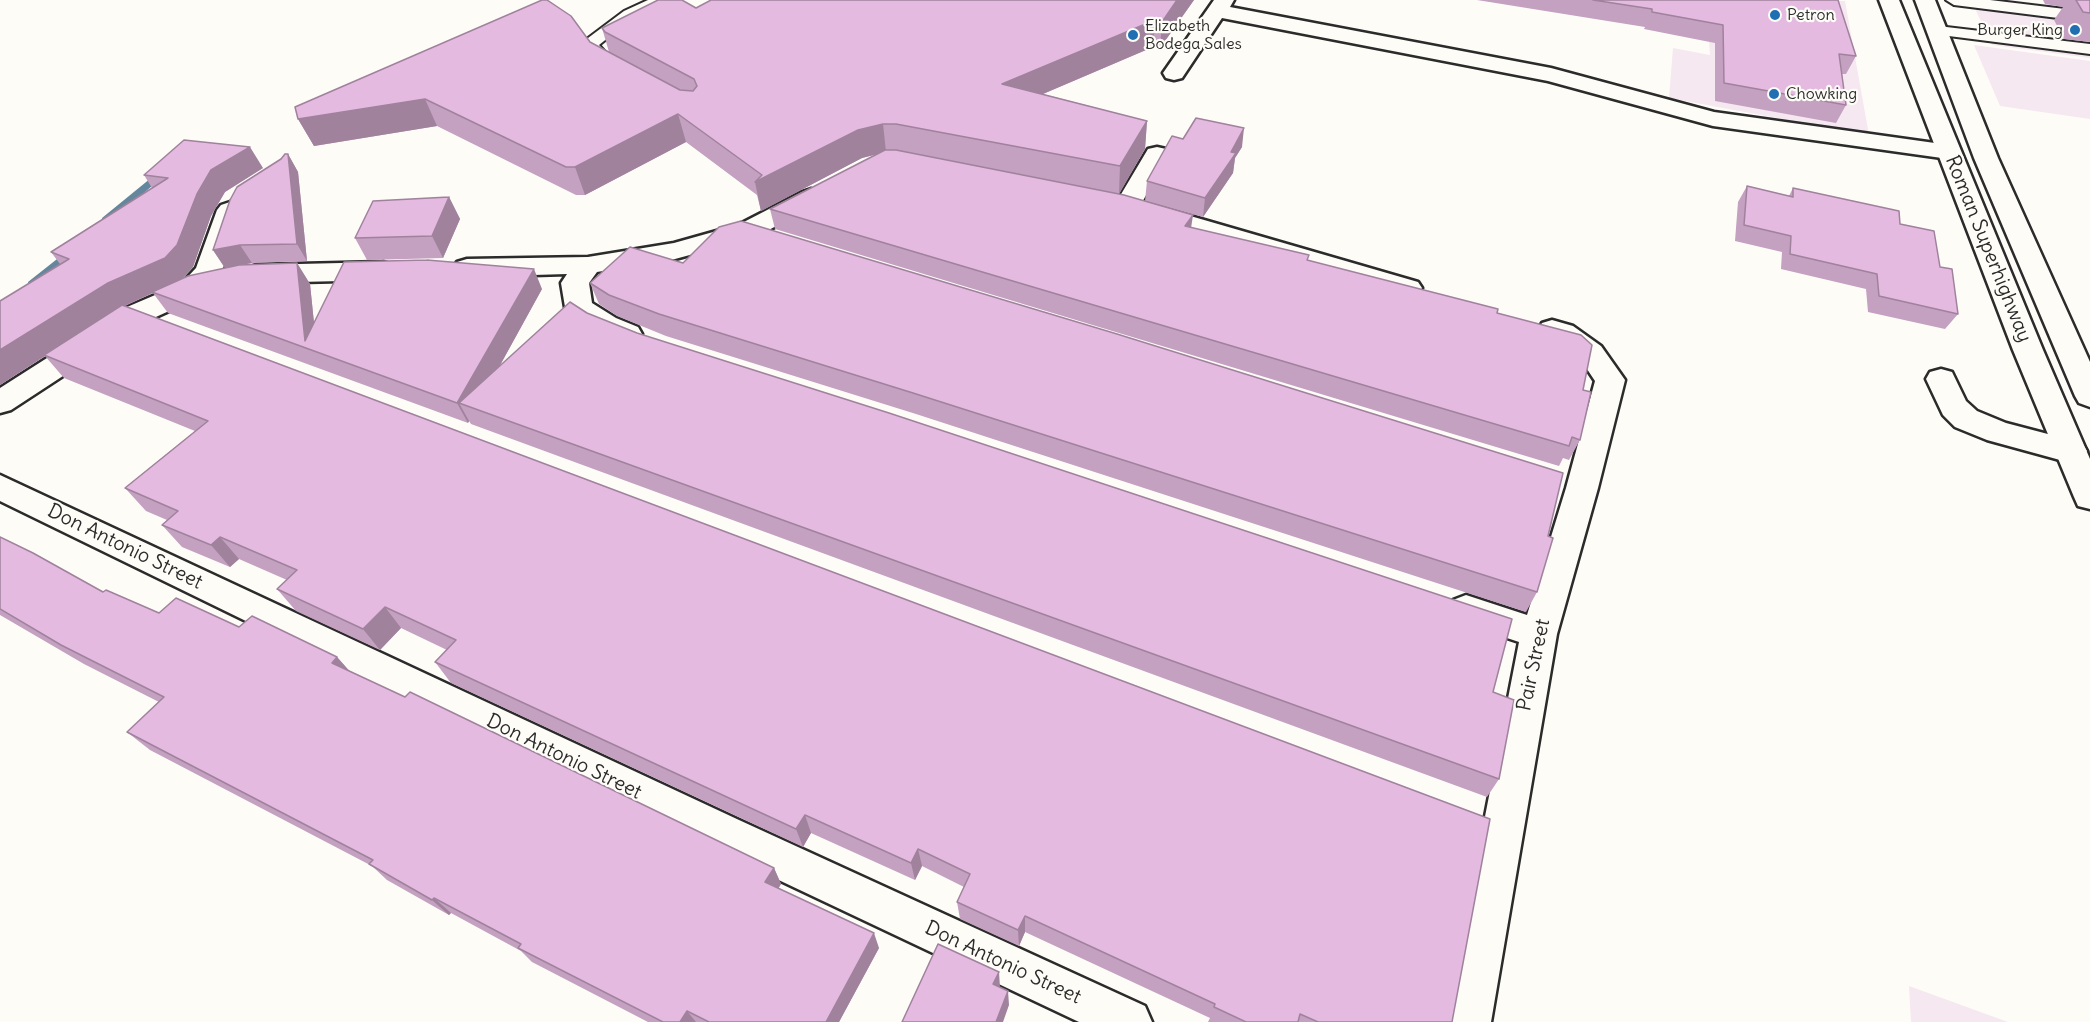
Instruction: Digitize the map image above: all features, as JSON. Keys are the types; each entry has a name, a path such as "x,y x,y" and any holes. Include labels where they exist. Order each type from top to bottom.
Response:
{"street":[{"name":"Roman Superhighway","path":"1889,0 2028,350 2090,497"},
{"name":"Roman Superhighway","path":"1925,0 1986,158 2081,359 2090,396"},
{"path":"1174,73 1222,5 1551,75 1713,119 1949,152"},
{"path":"1156,154 1116,203 1437,296"},
{"path":"438,269 588,265 675,251 747,231 830,187"},
{"path":"192,288 208,271 226,217 236,198 246,192"},
{"path":"747,231 780,242"},
{"path":"588,265 575,283 579,307 606,325 655,345"},
{"path":"0,402 137,314 192,288 252,274 403,270"},
{"path":"137,314 182,331"},
{"name":"Pair Street","path":"1468,1022 1539,634 1571,485 1610,380 1591,353 1563,333 1528,323"},
{"path":"1941,379 1954,407 1966,419 1998,432 2071,452"},
{"name":"Don Antonio Street","path":"0,487 714,829 1129,1022"},
{"path":"1437,601 1539,634"},
{"path":"1470,813 1504,825"}],"lane":[{"path":"626,75 606,64 590,44 629,14 660,0"},
{"path":"1954,0 2090,16"},
{"path":"2013,7 2029,41"},
{"path":"1938,31 2090,49"}],"shaded area":[{"path":"1706,0 1845,1 1869,135 1669,98 1673,48 1710,55"},
{"path":"1971,0 2011,0 2090,10 2090,58 1992,45"},
{"path":"1974,45 2090,61 2090,119 2000,106"},
{"path":"1909,986 2008,1022 1911,1022"}],"building":[{"path":"542,0 547,0 571,16 590,42 680,90 693,91 697,86 694,79 605,32 602,28 658,0 682,0 696,8 711,0 1177,0 1162,22 1155,20 1002,84 1147,121 1120,166 896,124 883,124 858,130 755,182 762,175 678,114 575,167 566,167 425,99 298,119 295,107"},
{"path":"1593,0 1838,0 1856,56 1839,54 1846,105 1724,83 1723,25 1652,12 1652,9"},
{"path":"2076,0 2090,0 2090,13 2083,12"},
{"path":"1196,118 1244,128 1231,152 1236,153 1205,198 1147,181 1172,136 1183,139"},
{"path":"184,140 250,147 211,170 197,194 177,245 165,258 108,283 0,350 0,301 69,259 51,252 168,178 144,175"},
{"path":"885,150 896,150 1124,195 1193,215 1185,226 1309,255 1307,260 1498,309 1497,313 1581,335 1592,345 1583,390 1591,392 1580,440 1572,437 1569,446 770,209"},
{"path":"288,154 297,244 240,245 213,250 230,200 237,187 281,159"},
{"path":"1747,186 1793,197 1793,188 1899,211 1900,224 1934,231 1940,267 1952,269 1958,314 1879,296 1877,274 1790,254 1791,236 1744,225"},
{"path":"449,197 432,236 355,238 373,201"},
{"path":"741,221 1117,334 1563,473 1548,536 1553,538 1537,592 659,314 609,295 590,283 630,247 683,263 719,227"},
{"path":"427,260 534,269 457,403 152,292 188,276 239,265 297,263 305,341 344,262"},
{"path":"570,302 587,313 637,333 889,413 1512,619 1493,692 1514,700 1499,779 459,403"},
{"path":"122,305 1490,819 1452,1022 1318,1022 1300,1014 1298,1022 1246,1022 1214,1007 1215,1004 1025,916 1018,930 957,902 970,874 918,849 911,863 805,815 796,829 435,662 456,640 385,607 363,629 277,589 297,570 220,537 211,545 162,525 178,511 125,488 208,421 44,355"},
{"path":"0,537 103,592 106,590 159,613 176,598 239,627 252,616 337,657 332,663 405,697 410,692 774,868 765,882 874,933 826,1022 709,1022 687,1011 680,1022 663,1022 518,948 521,944 434,898 432,900 369,864 373,860 127,732 164,697 61,645 0,609"},
{"path":"938,944 999,972 993,984 1008,991 996,1022 902,1022"}],"waterway":[{"path":"106,220 162,172"},
{"path":"32,285 71,251"}],"place":[{"name":"Petron","path":"1775,15"},
{"name":"Burger King","path":"2075,30"},
{"name":"Elizabeth Bodega Sales","path":"1133,35"},
{"name":"Chowking","path":"1774,94"}]}
